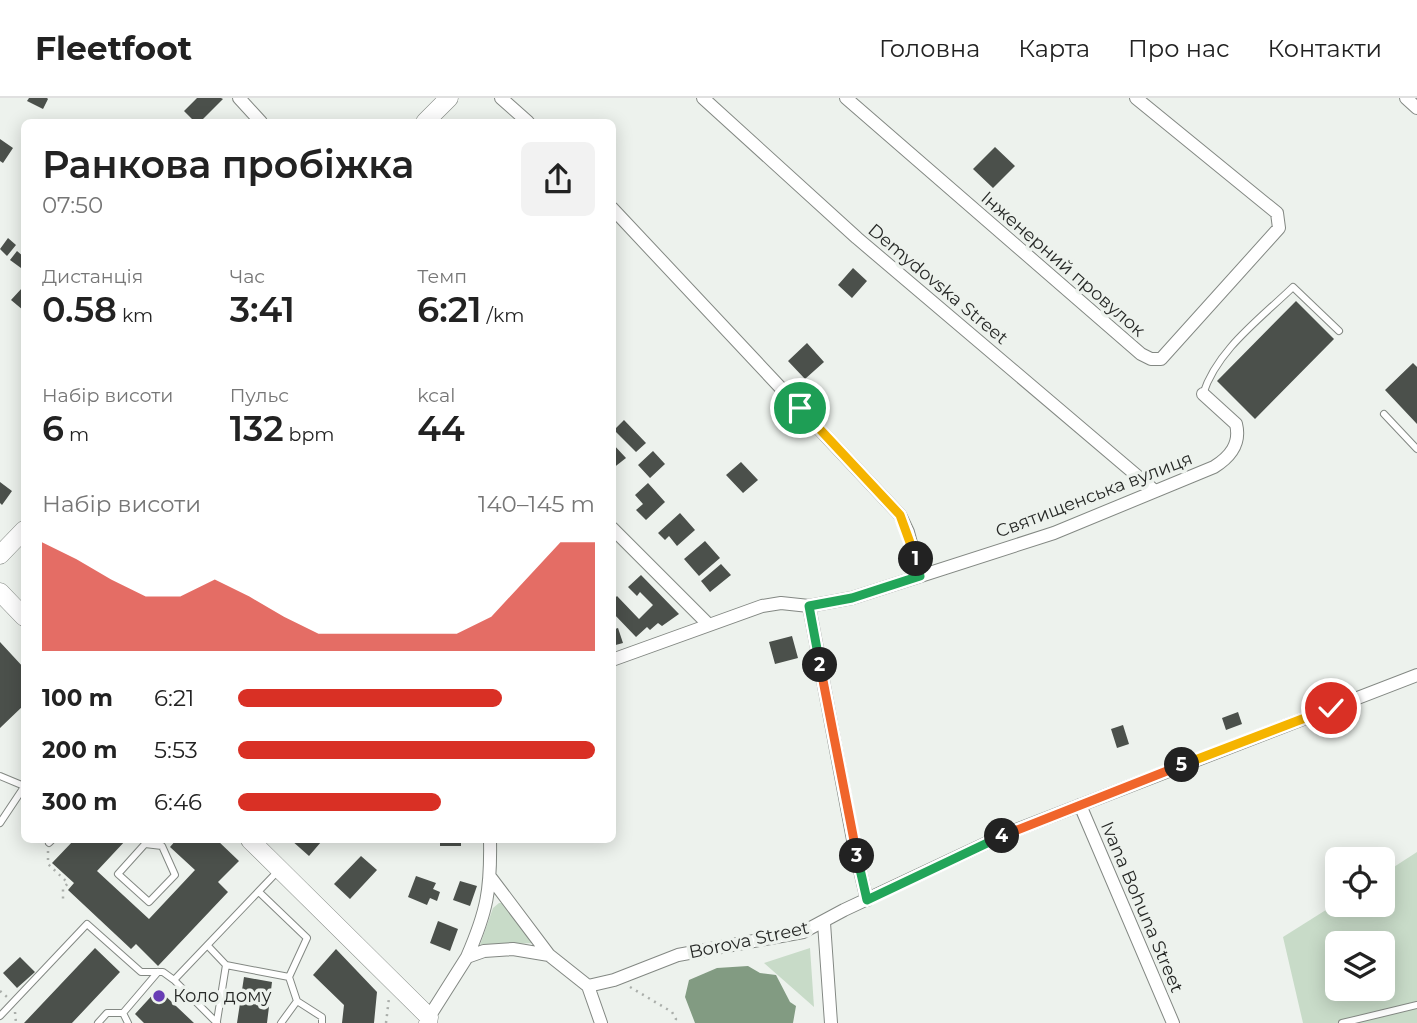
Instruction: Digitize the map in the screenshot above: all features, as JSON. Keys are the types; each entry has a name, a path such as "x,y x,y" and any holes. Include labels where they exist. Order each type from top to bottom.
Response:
{"street":[{"path":"239,98 258,119"},
{"path":"428,119 449,98"},
{"path":"501,98 525,119"},
{"name":"Demydovska Street","path":"704,98 857,238 1155,491"},
{"name":"Інженерний провулок","path":"846,98 1141,354 1151,359 1160,359 1279,228 1277,213 1136,98"},
{"path":"1406,98 1417,108"},
{"path":"616,212 900,515 908,532 920,576"},
{"name":"Святищенська вулиця","path":"616,658 762,606 780,603 809,606 852,598 1054,533 1214,467 1229,457 1236,445 1236,424 1203,394"},
{"path":"616,532 708,624"},
{"path":"0,555 21,533"},
{"path":"0,592 21,614"},
{"path":"809,606 851,831 867,900"},
{"name":"Borova Street","path":"588,986 614,980 678,955 803,932 1008,833 1417,675"},
{"name":"Ivana Bohuna Street","path":"1080,804 1173,1023"},
{"path":"253,843 428,1020 467,957 484,918 491,878 490,843"},
{"path":"491,878 550,955 588,986 601,1023"},
{"path":"824,923 831,1023"},
{"path":"467,957 484,951 513,948 550,955"}],"lane":[{"path":"1203,394 1207,380 1223,356 1293,287 1339,331"},
{"path":"1384,414 1417,449"},
{"path":"0,775 21,786"},
{"path":"0,823 21,792"},
{"path":"164,843 175,875 149,902 118,874 145,844 164,843"},
{"path":"174,980 280,869"},
{"path":"259,892 307,938 289,977 297,1000 322,1017 322,1023"},
{"path":"0,1017 87,923 141,972 163,972 174,980 217,1022"},
{"path":"208,946 226,965 289,977"},
{"path":"217,1022 226,965"},
{"path":"98,1023 107,1013 123,1013 158,972"},
{"path":"281,1023 297,1000"},
{"path":"1342,1023 1417,1006"},
{"path":"123,1013 128,1023"}],"path":[{"path":"50,843 48,864 68,883 63,901"},
{"path":"614,980 660,1003 672,1012 676,1019 674,1023"},
{"path":"386,1023 390,995"}],"shaded area":[{"path":"1417,852 1417,1023 1303,1023 1283,937 1325,911 1325,917 1395,917 1395,866"},
{"path":"504,903 537,943 480,945 493,908"},
{"path":"810,948 814,1007 764,963"},
{"path":"748,966 760,973 776,975 790,1002 796,1006 793,1023 695,1023 685,997 689,980 717,968"}],"building":[{"path":"29,98 48,99 43,109 27,101"},
{"path":"197,98 223,99 203,119 192,119 184,111"},
{"path":"0,139 13,148 3,163 0,161"},
{"path":"995,147 1015,166 993,188 973,169"},
{"path":"8,238 16,245 7,256 0,249"},
{"path":"17,251 21,254 21,268 10,260"},
{"path":"853,268 867,281 852,298 838,285"},
{"path":"21,289 21,308 11,300"},
{"path":"1296,301 1334,339 1255,419 1217,381"},
{"path":"807,343 824,362 805,379 788,361"},
{"path":"1413,363 1417,367 1417,424 1385,390"},
{"path":"624,420 646,443 636,452 616,432 616,428"},
{"path":"616,447 626,458 616,466"},
{"path":"653,451 665,464 650,478 638,465"},
{"path":"741,462 758,480 743,493 726,475"},
{"path":"0,482 12,491 2,505 0,503"},
{"path":"648,483 665,502 646,520 636,510 643,504 635,495"},
{"path":"680,513 695,530 677,546 669,536 665,540 658,533"},
{"path":"705,541 720,558 699,576 684,559"},
{"path":"721,564 731,575 710,592 701,581"},
{"path":"641,575 679,614 662,626 658,623 650,630 647,627 636,637 616,616 616,597 639,619 653,605 640,592 637,596 628,587"},
{"path":"616,629 623,643 616,645"},
{"path":"792,636 798,658 775,664 769,642"},
{"path":"0,642 21,665 21,708 0,728"},
{"path":"1238,712 1242,724 1226,730 1222,718"},
{"path":"1123,725 1129,744 1117,748 1111,729"},
{"path":"71,843 123,843 97,871 149,919 195,870 170,847 173,843 220,843 239,861 218,882 228,892 158,966 136,944 131,949 68,890 74,883 52,863"},
{"path":"294,843 320,843 309,856"},
{"path":"440,843 461,843 461,846 440,846"},
{"path":"361,856 377,870 350,899 334,884"},
{"path":"416,876 436,883 433,889 440,892 437,901 430,898 427,905 408,897"},
{"path":"460,881 477,886 470,906 453,900"},
{"path":"438,921 458,929 450,951 430,943"},
{"path":"95,948 120,972 72,1023 24,1023"},
{"path":"336,949 377,992 374,1023 342,1023 344,1005 313,975"},
{"path":"20,957 35,972 17,988 3,973"},
{"path":"244,977 272,982 267,1023 237,1023"},
{"path":"158,989 194,1023 144,1023 135,1014"}],"place":[{"name":"Коло дому","path":"159,996"}],"route":[{"path":"800,408 900,515 908,532 920,576 852,598 809,606 854,845 867,900 1008,833 1331,708"}]}
